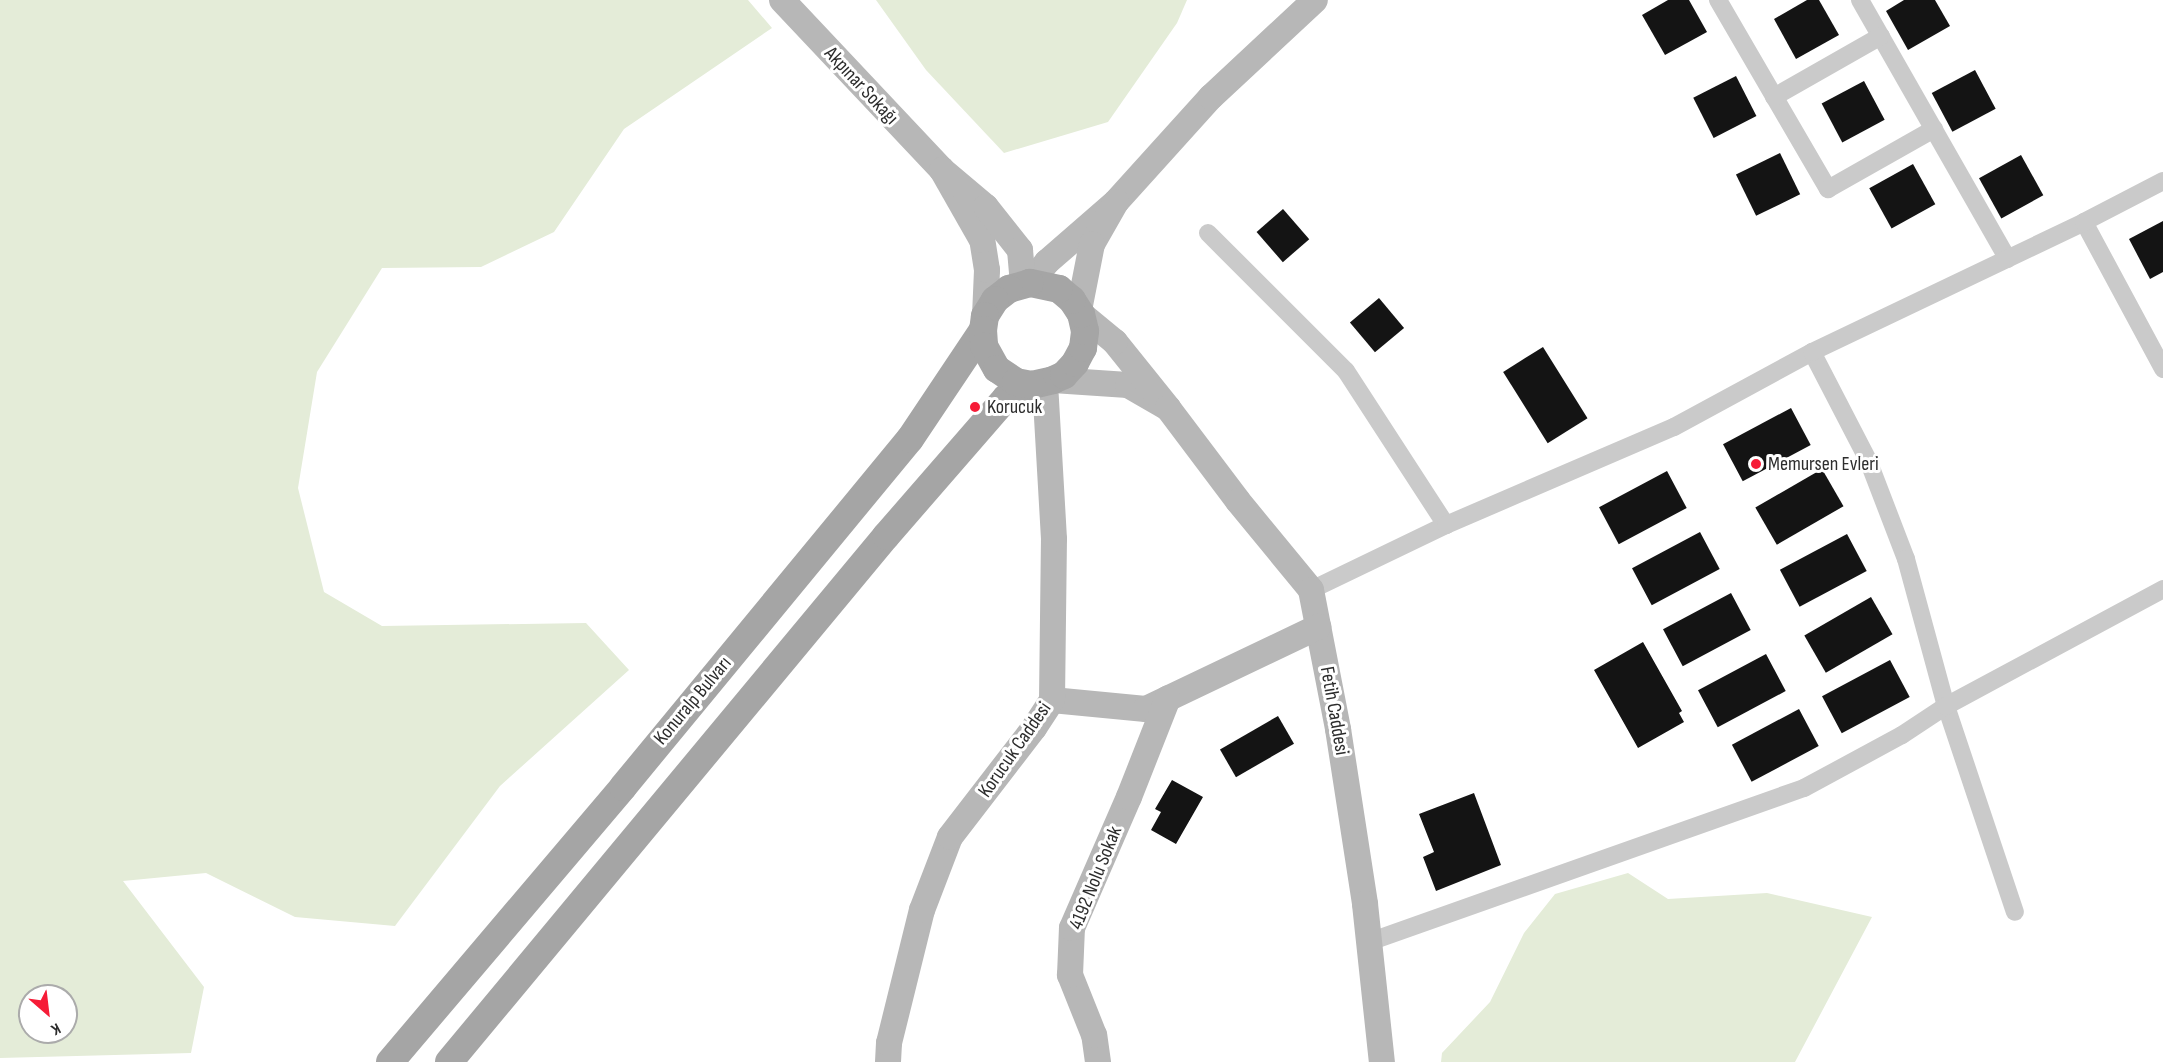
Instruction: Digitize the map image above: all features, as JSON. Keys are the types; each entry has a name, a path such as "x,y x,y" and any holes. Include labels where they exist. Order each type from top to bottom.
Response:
{"main road":[{"path":"449,1062 886,536 1006,398 1064,375 1075,363 1083,348 1085,331 1080,312 1072,300 1059,289 1027,284 1009,289 995,300 984,323 984,346 997,369 1016,382 1043,383"},
{"name":"Konuralp Bulvarı","path":"390,1062 622,787 902,448 984,323"}],"street":[{"name":"Akpınar Sokağı","path":"782,0 942,170 986,207 1020,250 1027,284"},
{"path":"1027,284 1047,262 1116,202 1211,97 1315,0"},
{"path":"1718,0 1828,189 1934,129"},
{"path":"1860,0 2008,259"},
{"path":"1774,97 1881,36"},
{"name":"Akpınar Sokağı","path":"942,170 982,240 987,270 984,323"},
{"path":"1311,590 1446,525 1674,427 1812,352 2084,222 2163,180"},
{"path":"1080,312 1092,244 1116,202"},
{"path":"2084,222 2163,369"},
{"path":"1208,233 1346,371 1446,525"},
{"name":"Fetih Caddesi","path":"1080,312 1115,342 1238,501 1311,590 1338,729 1369,942 1382,1062"},
{"path":"1812,352 1868,460 1906,559 1946,706 2015,912"},
{"name":"Fetih Caddesi","path":"1043,383 1128,385 1168,408"},
{"name":"Korucuk Caddesi","path":"888,1062 889,1042 922,910 951,837 1034,728 1052,700 1054,539 1043,383"},
{"path":"1369,942 1804,788 1902,735 1946,706 2163,589"},
{"path":"1052,700 1146,709 1318,627"},
{"name":"4192 Nolu Sokak","path":"1098,1062 1095,1035 1070,975 1072,928 1129,798 1168,699"}],"green space":[{"path":"0,0 748,0 772,28 624,129 554,232 481,267 382,268 317,372 298,488 324,592 382,626 586,623 629,670 500,786 395,926 295,917 206,873 123,881 204,987 191,1053 0,1058"},
{"path":"876,0 1187,0 1177,23 1108,122 1004,153 926,70"},
{"path":"1628,873 1668,899 1767,893 1872,917 1795,1062 1441,1062 1442,1053 1490,1002 1524,933 1555,894"}],"building":[{"path":"1668,0 1689,0 1707,32 1665,55 1642,15"},
{"path":"1807,0 1819,0 1839,35 1796,59 1774,19"},
{"path":"1904,0 1935,0 1950,26 1908,50 1886,11"},
{"path":"1975,70 1996,109 1952,132 1932,93"},
{"path":"1736,76 1756,116 1714,138 1693,98"},
{"path":"1864,81 1885,120 1842,142 1822,104"},
{"path":"1780,153 1800,194 1756,216 1736,174"},
{"path":"2021,155 2043,195 2001,219 1979,178"},
{"path":"1913,164 1935,204 1892,228 1869,188"},
{"path":"1283,209 1309,239 1283,262 1257,232"},
{"path":"2163,221 2163,272 2150,279 2129,239"},
{"path":"1379,298 1404,328 1375,352 1350,322"},
{"path":"1543,347 1588,418 1548,443 1503,372"},
{"name":"Memursen Evleri","path":"1791,408 1811,445 1743,481 1723,444"},
{"path":"1822,469 1844,506 1777,545 1755,508"},
{"path":"1667,471 1687,508 1619,544 1599,507"},
{"path":"1700,532 1720,569 1652,605 1632,568"},
{"path":"1847,534 1867,571 1800,607 1780,570"},
{"path":"1731,593 1751,630 1683,666 1663,629"},
{"path":"1871,597 1892,634 1826,673 1804,636"},
{"path":"1643,642 1682,711 1679,713 1684,722 1638,748 1594,670"},
{"path":"1766,654 1786,691 1718,727 1698,690"},
{"path":"1890,660 1910,697 1842,733 1822,696"},
{"path":"1799,709 1819,746 1752,782 1732,745"},
{"path":"1278,716 1294,744 1236,777 1220,750"},
{"path":"1172,780 1203,797 1176,844 1151,830 1161,812 1155,809"},
{"path":"1474,793 1501,865 1436,891 1423,857 1434,852 1419,814"}],"place":[{"name":"Korucuk","path":"975,407"},
{"name":"Memursen Evleri","path":"1756,464"}]}
